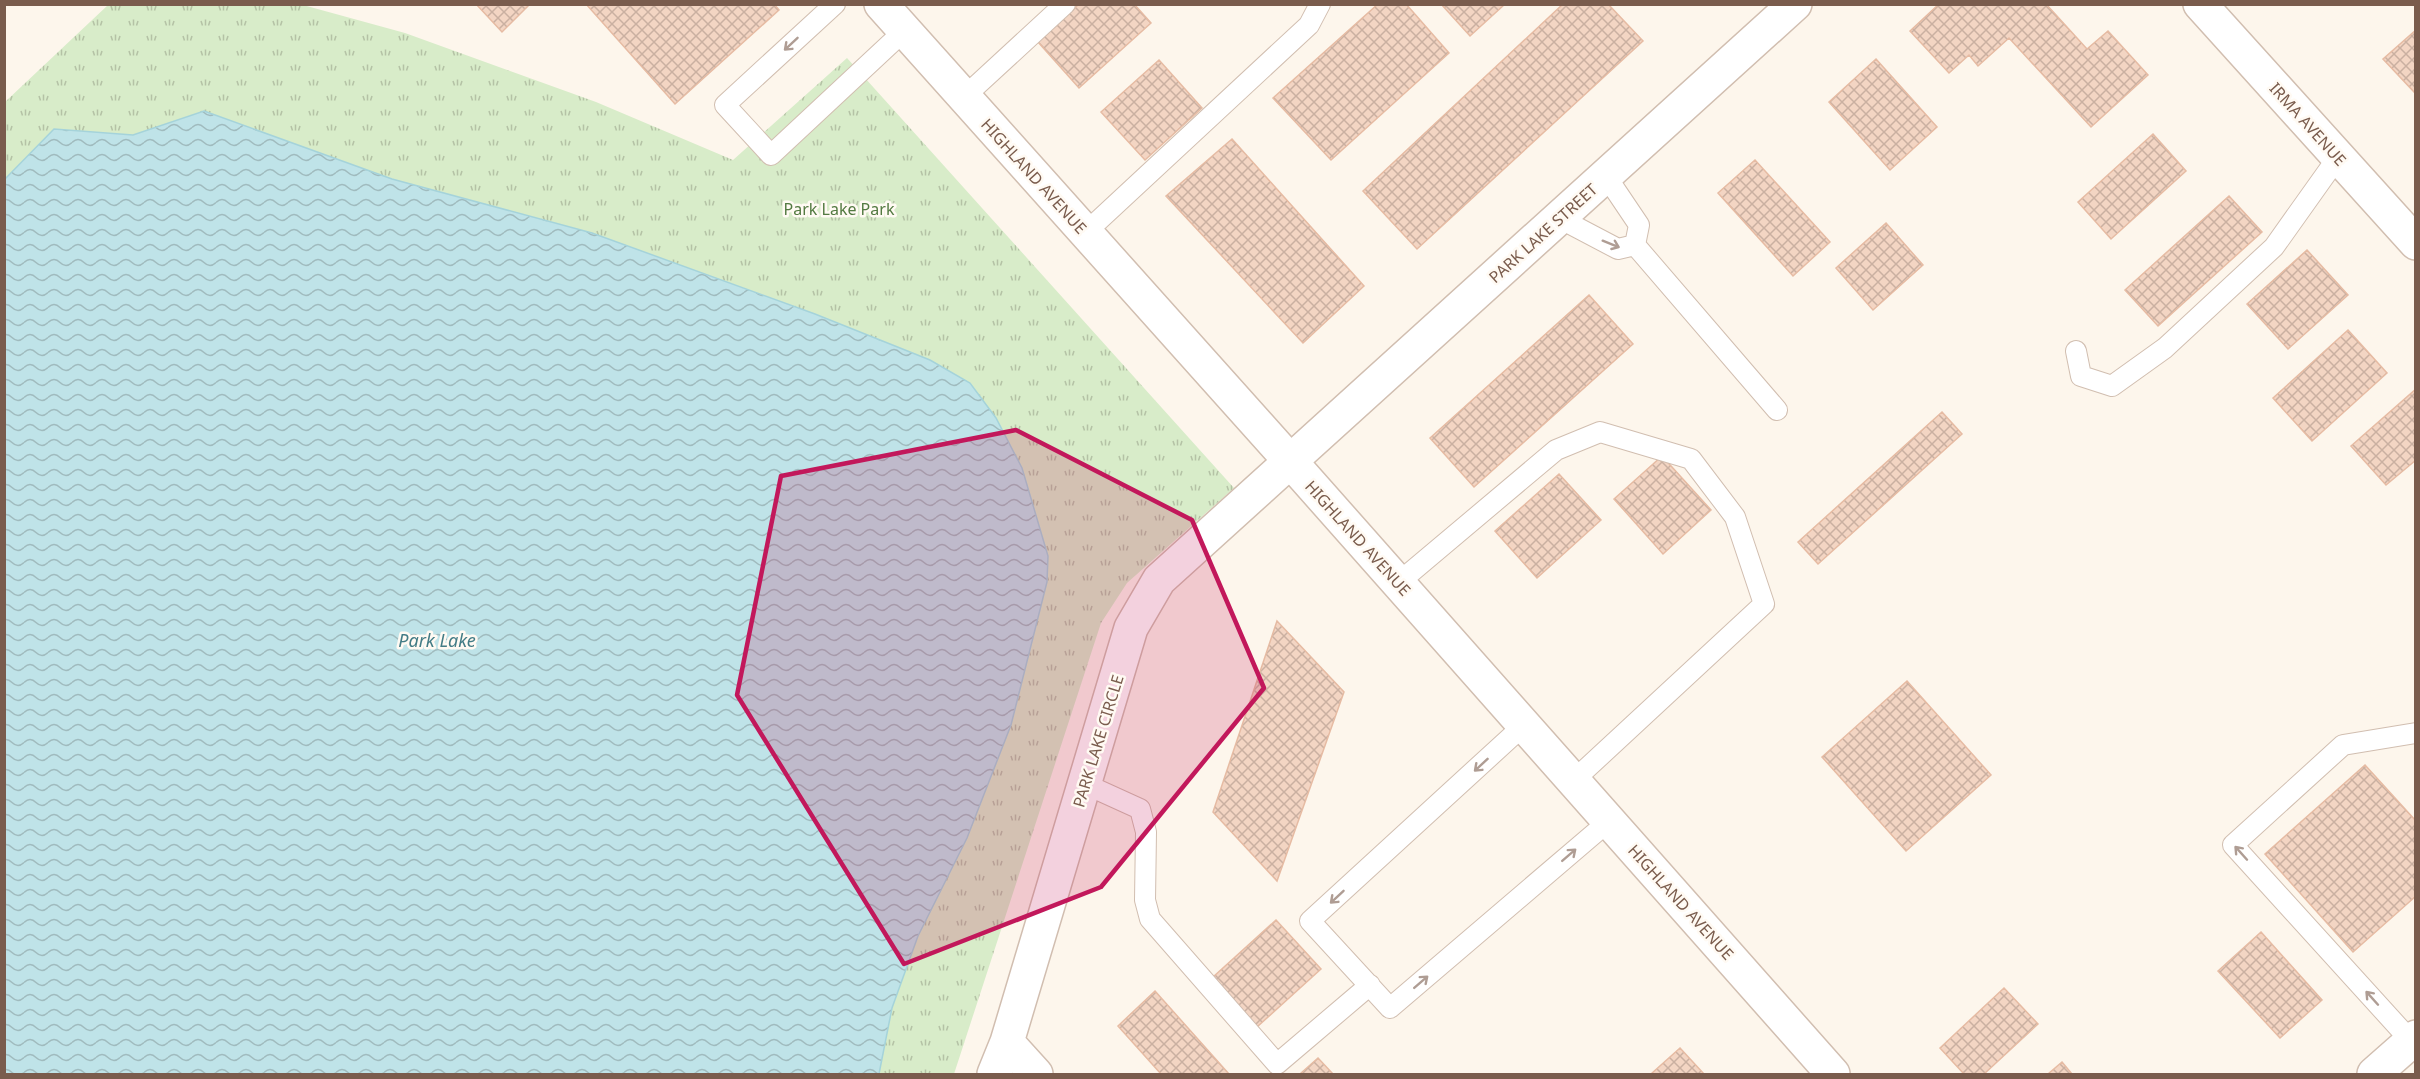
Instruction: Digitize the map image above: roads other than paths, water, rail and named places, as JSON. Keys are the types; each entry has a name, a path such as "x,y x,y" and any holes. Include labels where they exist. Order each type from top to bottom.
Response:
{"street":[{"name":"HIGHLAND AVENUE","path":"881,4 1291,462 1833,1074"},
{"name":"PARK LAKE STREET","path":"1291,462 1795,4"},
{"name":"IRMA AVENUE","path":"2200,4 2415,243"},
{"name":"PARK LAKE CIRCLE","path":"994,1074 1007,1042 1131,628 1159,580 1291,462"},
{"path":"2373,1074 2413,1039"},
{"path":"1007,1042 1036,1074"}],"lane":[{"path":"834,4 725,105 771,155 904,31"},
{"path":"964,98 1065,4"},
{"path":"1085,233 1310,25 1320,4"},
{"path":"2076,351 2081,376 2112,386 2165,348 2274,247 2338,157"},
{"path":"1606,176 1639,225 1635,246"},
{"path":"1559,218 1618,249 1635,246"},
{"path":"1635,246 1778,410"},
{"path":"1398,583 1556,450 1589,436 1600,432 1691,459 1736,517 1764,604 1573,781"},
{"path":"1524,725 1310,921 1390,1008 1609,821"},
{"path":"2413,1039 2233,845 2343,745 2415,733"},
{"path":"1085,784 1140,809 1146,832 1144,900 1150,919 1277,1065 1370,986"}],"water":[{"name":"Park Lake","path":"204,111 392,179 592,233 815,314 930,360 970,383 996,418 1022,468 1048,556 1047,582 1011,725 967,838 918,936 892,1008 879,1074 5,1074 5,179 54,129 133,135"}],"park label":[{"name":"Park Lake Park","path":"839,209"}]}
